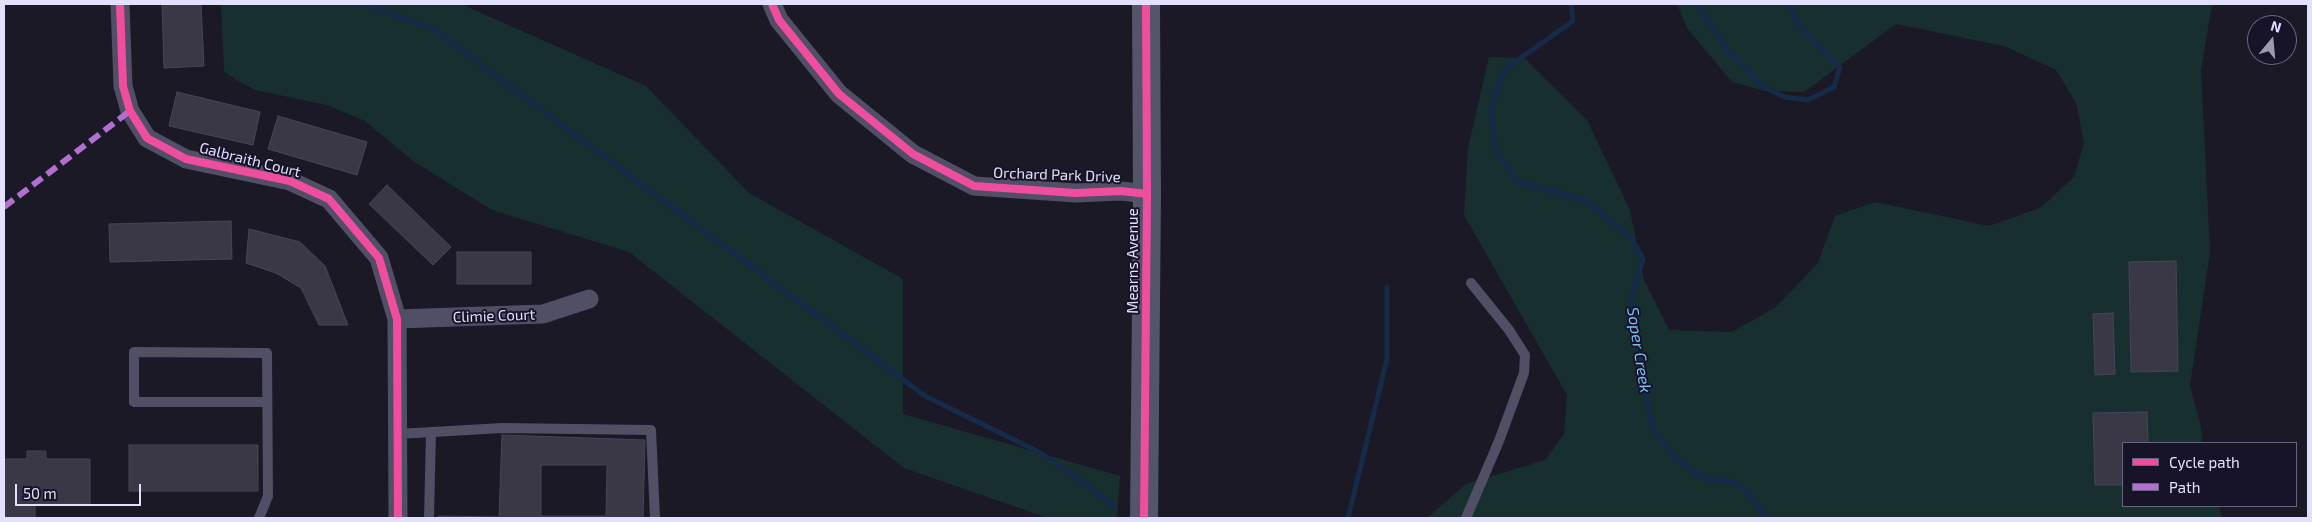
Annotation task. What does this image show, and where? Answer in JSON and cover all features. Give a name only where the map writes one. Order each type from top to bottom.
[{"type":"street","name":"Galbraith Court","points":[[120,4],[124,86],[130,111],[147,138],[186,159],[290,180],[329,199],[379,258],[398,319],[398,518]]},
{"type":"street","name":"Orchard Park Drive","points":[[772,4],[779,20],[839,94],[913,154],[974,186],[1076,192],[1121,190],[1147,194]]},
{"type":"street","name":"Mearns Avenue","points":[[1144,518],[1147,194],[1146,4]]},
{"type":"street","name":"Climie Court","points":[[398,319],[543,314],[589,299]]},
{"type":"lane","points":[[1466,518],[1499,441],[1524,372],[1525,355],[1509,330],[1471,283]]},
{"type":"lane","points":[[259,518],[268,496],[267,353],[134,352],[134,402],[267,402]]},
{"type":"lane","points":[[398,434],[502,428],[651,430],[655,518]]},
{"type":"lane","points":[[429,518],[431,432]]},
{"type":"green space","points":[[221,4],[461,4],[646,86],[749,193],[903,279],[903,414],[1120,476],[1117,518],[1048,518],[904,468],[629,252],[492,210],[413,161],[365,121],[327,105],[255,90],[235,79],[224,71]]},
{"type":"green space","points":[[1677,4],[2212,4],[2201,70],[2210,253],[2190,385],[2201,427],[2202,442],[2122,442],[2122,507],[2219,507],[2222,518],[1427,518],[1466,484],[1545,460],[1564,434],[1567,395],[1464,215],[1468,148],[1489,57],[1524,58],[1587,120],[1630,210],[1644,280],[1669,330],[1732,332],[1776,307],[1818,263],[1835,216],[1875,202],[1989,226],[2040,208],[2074,177],[2084,143],[2076,103],[2056,70],[2004,46],[1896,24],[1804,92],[1765,91],[1732,82],[1687,28]]},
{"type":"building","points":[[162,4],[201,4],[204,66],[164,68]]},
{"type":"building","points":[[177,92],[260,112],[253,145],[169,126]]},
{"type":"building","points":[[278,116],[367,142],[357,175],[268,149]]},
{"type":"building","points":[[387,185],[451,247],[433,265],[369,204]]},
{"type":"building","points":[[231,221],[232,259],[110,262],[109,224]]},
{"type":"building","points":[[249,229],[300,242],[325,266],[348,325],[319,325],[301,288],[276,273],[246,263]]},
{"type":"building","points":[[457,252],[531,252],[531,284],[457,284]]},
{"type":"building","points":[[2176,261],[2178,371],[2131,372],[2129,262]]},
{"type":"building","points":[[2113,313],[2115,374],[2095,375],[2093,314]]},
{"type":"building","points":[[2147,412],[2148,442],[2122,442],[2122,485],[2095,485],[2093,413]]},
{"type":"building","points":[[502,435],[645,440],[643,518],[438,518],[438,516],[499,517]],"holes":[[[541,465],[607,465],[606,516],[541,516]]]},
{"type":"building","points":[[129,445],[258,445],[258,491],[129,491]]},
{"type":"building","points":[[27,451],[46,451],[46,459],[90,459],[90,504],[35,504],[35,518],[4,518],[4,459],[27,459]]},
{"type":"waterway","points":[[363,4],[432,28],[925,396],[1039,452],[1106,499],[1115,509]]},
{"type":"waterway","name":"Soper Creek","points":[[1571,4],[1573,21],[1505,69],[1491,110],[1496,154],[1519,182],[1586,201],[1631,237],[1643,259],[1631,298],[1652,428],[1678,461],[1705,478],[1737,483],[1748,493],[1766,518]]},
{"type":"waterway","name":"Soper Creek","points":[[1697,4],[1728,51],[1764,87],[1784,97],[1808,100],[1834,87],[1840,67],[1798,24],[1789,4]]},
{"type":"waterway","points":[[1348,518],[1387,359],[1387,287]]},
{"type":"marked path","points":[[4,207],[130,111]]},
{"type":"cycle path","points":[[120,4],[123,86],[130,111],[147,138],[186,159],[290,181],[329,199],[379,258],[397,319],[398,518]]},
{"type":"cycle path","points":[[772,4],[779,20],[839,94],[913,154],[974,186],[1076,193],[1121,191],[1147,194]]},
{"type":"cycle path","points":[[1144,518],[1147,194],[1146,4]]}]
